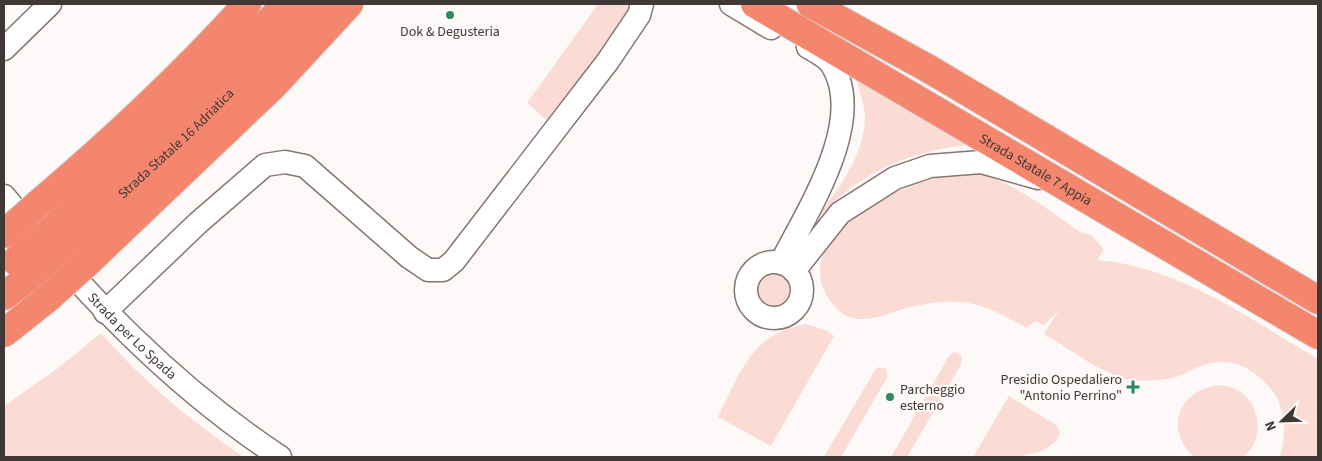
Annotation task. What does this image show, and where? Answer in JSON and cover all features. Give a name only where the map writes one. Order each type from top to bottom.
[{"type":"highway","points":[[4,234],[120,134],[212,43],[247,4]]},
{"type":"highway","points":[[4,333],[48,298],[88,262],[274,85],[349,4]]},
{"type":"highway","name":"Strada Statale 7 Appia","points":[[755,4],[1318,334]]},
{"type":"highway","points":[[811,4],[847,22]]},
{"type":"highway","points":[[818,4],[1318,300]]},
{"type":"highway","name":"Strada Statale 16 Adriatica","points":[[4,296],[16,269],[194,128],[304,7]]},
{"type":"street","points":[[4,49],[50,4]]},
{"type":"street","points":[[105,312],[198,223],[265,165],[285,162],[305,166],[409,257],[428,270],[443,270],[454,261],[608,61],[640,15],[642,4]]},
{"type":"street","points":[[731,4],[811,49],[832,64],[842,88],[843,124],[833,159],[788,267],[840,213],[896,178],[930,166],[981,162],[1062,185]]},
{"type":"street","name":"Strada per Lo Spada","points":[[4,196],[105,312],[212,408],[280,457]]},
{"type":"shaded area","points":[[598,4],[634,4],[626,21],[550,123],[527,103]]},
{"type":"shaded area","points":[[856,77],[966,145],[934,150],[888,166],[860,181],[818,217],[849,170],[861,143],[865,116]]},
{"type":"shaded area","points":[[971,172],[1001,181],[1015,188],[1082,233],[1092,235],[1104,250],[1097,260],[1157,273],[1185,284],[1239,312],[1318,359],[1318,457],[1280,457],[1284,422],[1280,405],[1271,389],[1263,381],[1247,368],[1238,364],[1219,362],[1198,367],[1173,378],[1147,381],[1131,380],[1098,367],[1044,334],[1059,310],[1044,325],[1036,321],[1026,328],[985,308],[959,302],[919,305],[862,319],[845,315],[837,309],[823,288],[820,268],[826,248],[839,231],[857,215],[878,201],[899,191],[931,179]]},
{"type":"shaded area","points":[[779,270],[786,273],[792,279],[795,290],[794,298],[786,307],[779,310],[771,310],[764,307],[756,298],[755,286],[758,279],[767,271]]},
{"type":"shaded area","points":[[806,324],[828,331],[834,336],[771,446],[718,417],[741,370],[760,346],[772,336],[787,329]]},
{"type":"shaded area","points":[[101,333],[168,400],[205,430],[244,457],[4,457],[4,406],[57,369]]},
{"type":"shaded area","points":[[954,352],[962,356],[962,363],[907,457],[891,457],[949,356]]},
{"type":"shaded area","points":[[879,367],[886,369],[888,376],[841,457],[824,457],[875,370]]},
{"type":"shaded area","points":[[1221,385],[1242,393],[1254,407],[1258,426],[1254,444],[1242,457],[1194,457],[1185,446],[1179,434],[1178,422],[1180,411],[1186,401],[1195,393]]},
{"type":"shaded area","points":[[1009,396],[1056,425],[1060,432],[1055,441],[1047,448],[1036,453],[1010,457],[973,457]]},
{"type":"place","name":"Dok & Degusteria","points":[[450,15]]},
{"type":"place","name":"Presidio Ospedaliero \"Antonio Perrino\"","points":[[1133,387]]},
{"type":"place","name":"Parcheggio esterno","points":[[890,397]]}]
